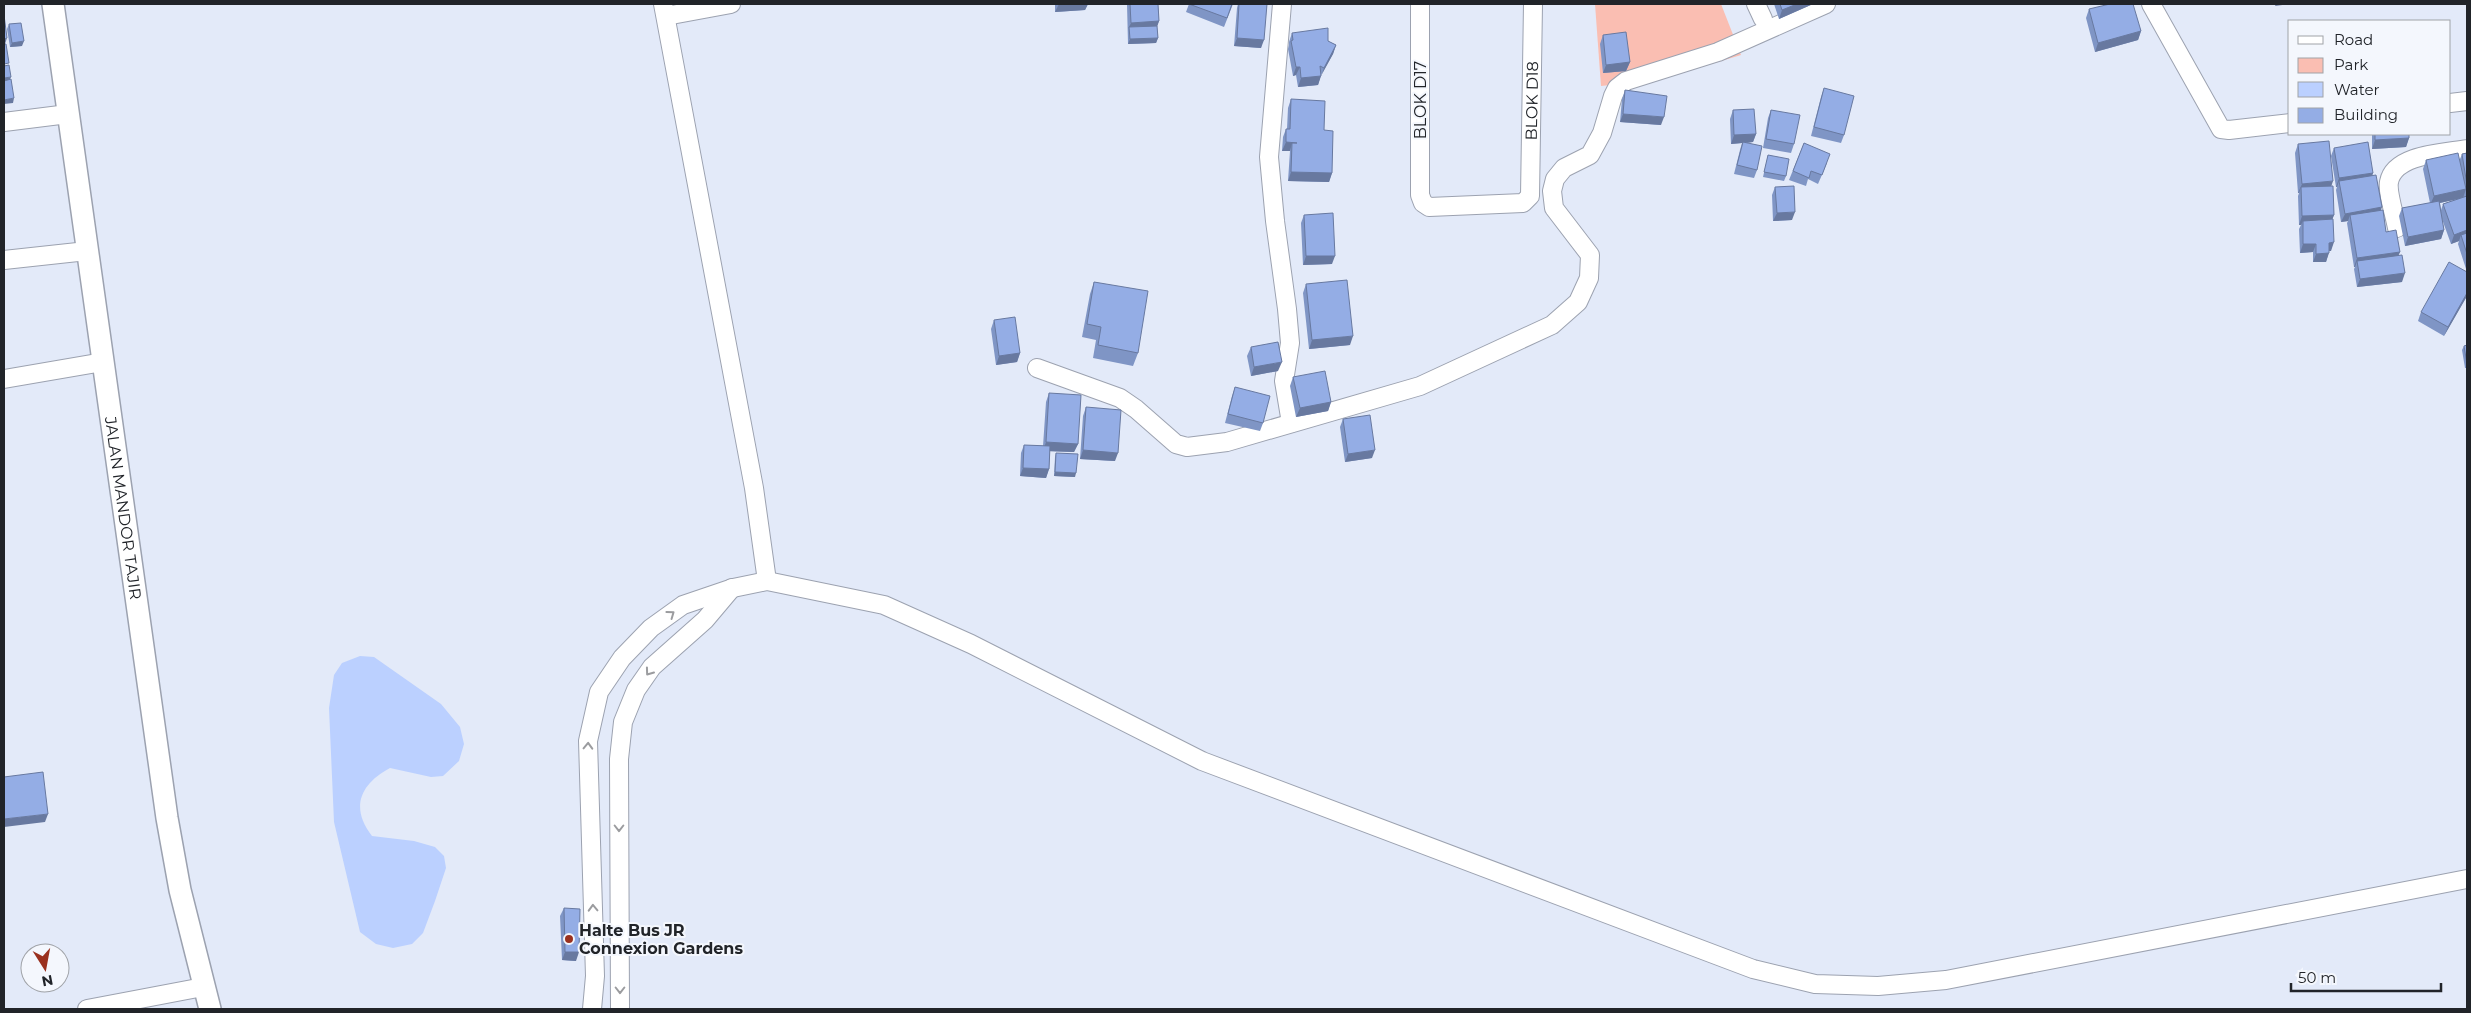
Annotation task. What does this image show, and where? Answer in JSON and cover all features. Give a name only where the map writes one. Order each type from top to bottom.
[{"type":"street","name":"JALAN MANDOR TAJIR","points":[[53,4],[167,818],[180,890],[210,1009]]},
{"type":"street","points":[[731,4],[664,10],[754,488],[767,581]]},
{"type":"street","points":[[1282,4],[1269,157],[1290,343],[1284,381],[1291,423]]},
{"type":"street","name":"BLOK D17","points":[[1420,4],[1420,195],[1423,203],[1429,207],[1523,203],[1530,196]]},
{"type":"street","name":"BLOK D18","points":[[1530,196],[1532,4]]},
{"type":"street","points":[[1037,368],[1120,398],[1136,409],[1176,444],[1187,447],[1227,442],[1420,386],[1552,325],[1578,302],[1589,278],[1590,255],[1554,208],[1552,191],[1555,180],[1564,168],[1590,155],[1598,143],[1617,88],[1626,81],[1718,52],[1826,4]]},
{"type":"street","points":[[2151,4],[2221,129],[2229,130],[2288,123]]},
{"type":"street","points":[[2451,103],[2467,101]]},
{"type":"street","points":[[4,122],[68,114]]},
{"type":"street","points":[[2396,228],[2389,182],[2395,167],[2404,161],[2467,149]]},
{"type":"street","points":[[4,260],[87,251]]},
{"type":"street","points":[[4,379],[104,362]]},
{"type":"street","points":[[592,1009],[595,976],[588,742],[599,692],[622,658],[651,628],[683,605],[733,588],[767,581],[884,605],[971,644],[1202,761],[1753,969],[1815,984],[1878,986],[1946,980],[2467,879]]},
{"type":"street","points":[[620,1009],[619,759],[623,722],[636,690],[652,667],[705,620],[733,588]]},
{"type":"street","points":[[87,1009],[203,986]]},
{"type":"green space","points":[[1595,4],[1721,4],[1741,55],[1659,80],[1601,86]]},
{"type":"water","points":[[360,656],[374,657],[441,704],[460,727],[464,744],[459,761],[443,776],[431,777],[390,768],[371,781],[365,789],[360,806],[361,816],[372,836],[414,841],[435,847],[444,856],[446,868],[423,933],[412,944],[393,948],[376,944],[360,932],[334,822],[329,708],[334,675],[342,663]]},
{"type":"building","points":[[1130,4],[1158,4],[1159,21],[1131,23]]},
{"type":"building","points":[[1189,4],[1232,4],[1227,18]]},
{"type":"building","points":[[1239,4],[1267,4],[1264,40],[1237,38]]},
{"type":"building","points":[[1780,4],[1797,4],[1782,10]]},
{"type":"building","points":[[2110,4],[2133,4],[2141,31],[2098,43],[2089,9]]},
{"type":"building","points":[[4,15],[7,38],[4,39]]},
{"type":"building","points":[[21,23],[24,41],[12,43],[9,24]]},
{"type":"building","points":[[1157,26],[1158,38],[1130,39],[1129,27]]},
{"type":"building","points":[[1328,28],[1328,41],[1336,45],[1324,68],[1320,66],[1321,76],[1301,78],[1300,67],[1296,67],[1291,41],[1293,40],[1292,33]]},
{"type":"building","points":[[1626,32],[1630,62],[1606,65],[1603,35]]},
{"type":"building","points":[[4,44],[6,44],[9,63],[4,64]]},
{"type":"building","points":[[9,65],[11,77],[4,78],[4,66]]},
{"type":"building","points":[[11,79],[14,98],[4,100],[4,81]]},
{"type":"building","points":[[1824,88],[1854,96],[1844,135],[1814,127]]},
{"type":"building","points":[[1625,90],[1667,96],[1664,117],[1623,114]]},
{"type":"building","points":[[1291,99],[1325,101],[1324,130],[1333,131],[1332,173],[1291,172],[1292,143],[1297,143],[1286,142],[1286,129],[1290,129]]},
{"type":"building","points":[[1754,109],[1756,134],[1734,135],[1733,110]]},
{"type":"building","points":[[1771,110],[1800,115],[1794,144],[1766,139]]},
{"type":"building","points":[[2375,135],[2409,135],[2409,138],[2375,140]]},
{"type":"building","points":[[2329,141],[2333,181],[2302,184],[2298,144]]},
{"type":"building","points":[[1743,142],[1762,146],[1757,170],[1737,165]]},
{"type":"building","points":[[2368,142],[2373,173],[2339,178],[2334,148]]},
{"type":"building","points":[[1804,143],[1830,154],[1822,175],[1811,171],[1809,178],[1793,171]]},
{"type":"building","points":[[2458,153],[2466,189],[2434,196],[2426,160]]},
{"type":"building","points":[[2467,153],[2467,185],[2462,154]]},
{"type":"building","points":[[1768,155],[1789,159],[1786,176],[1764,172]]},
{"type":"building","points":[[2376,175],[2382,207],[2345,214],[2339,181]]},
{"type":"building","points":[[1794,186],[1795,212],[1777,213],[1775,187]]},
{"type":"building","points":[[2333,186],[2334,215],[2302,216],[2301,187]]},
{"type":"building","points":[[2467,196],[2467,230],[2454,235],[2443,204]]},
{"type":"building","points":[[2439,201],[2444,230],[2408,237],[2402,208]]},
{"type":"building","points":[[2383,210],[2386,232],[2396,230],[2400,252],[2357,258],[2350,215]]},
{"type":"building","points":[[1333,213],[1335,256],[1306,256],[1304,215]]},
{"type":"building","points":[[2333,219],[2334,242],[2329,243],[2329,253],[2316,254],[2316,244],[2303,244],[2303,221]]},
{"type":"building","points":[[2467,233],[2467,254],[2461,235]]},
{"type":"building","points":[[2402,255],[2405,273],[2360,279],[2357,261]]},
{"type":"building","points":[[2449,262],[2467,272],[2467,293],[2448,327],[2421,312]]},
{"type":"building","points":[[1347,280],[1353,336],[1312,340],[1306,284]]},
{"type":"building","points":[[1094,282],[1148,291],[1138,353],[1098,345],[1101,327],[1087,324]]},
{"type":"building","points":[[1015,317],[1020,353],[999,356],[994,320]]},
{"type":"building","points":[[1278,342],[1282,362],[1254,367],[1251,347]]},
{"type":"building","points":[[2467,345],[2467,364],[2464,346]]},
{"type":"building","points":[[1325,371],[1331,402],[1300,408],[1293,377]]},
{"type":"building","points":[[1235,387],[1270,396],[1263,423],[1228,414]]},
{"type":"building","points":[[1049,393],[1081,395],[1078,444],[1046,442]]},
{"type":"building","points":[[1086,407],[1121,410],[1118,453],[1083,450]]},
{"type":"building","points":[[1370,415],[1375,450],[1348,454],[1343,419]]},
{"type":"building","points":[[1024,445],[1050,446],[1049,469],[1023,468]]},
{"type":"building","points":[[1056,453],[1078,454],[1076,473],[1055,472]]},
{"type":"building","points":[[43,772],[48,814],[4,819],[4,777]]},
{"type":"building","name":"Halte Bus JR Connexion Gardens","points":[[564,908],[580,909],[579,952],[565,952]]},
{"type":"place","name":"Halte Bus JR Connexion Gardens","points":[[569,939]]}]
